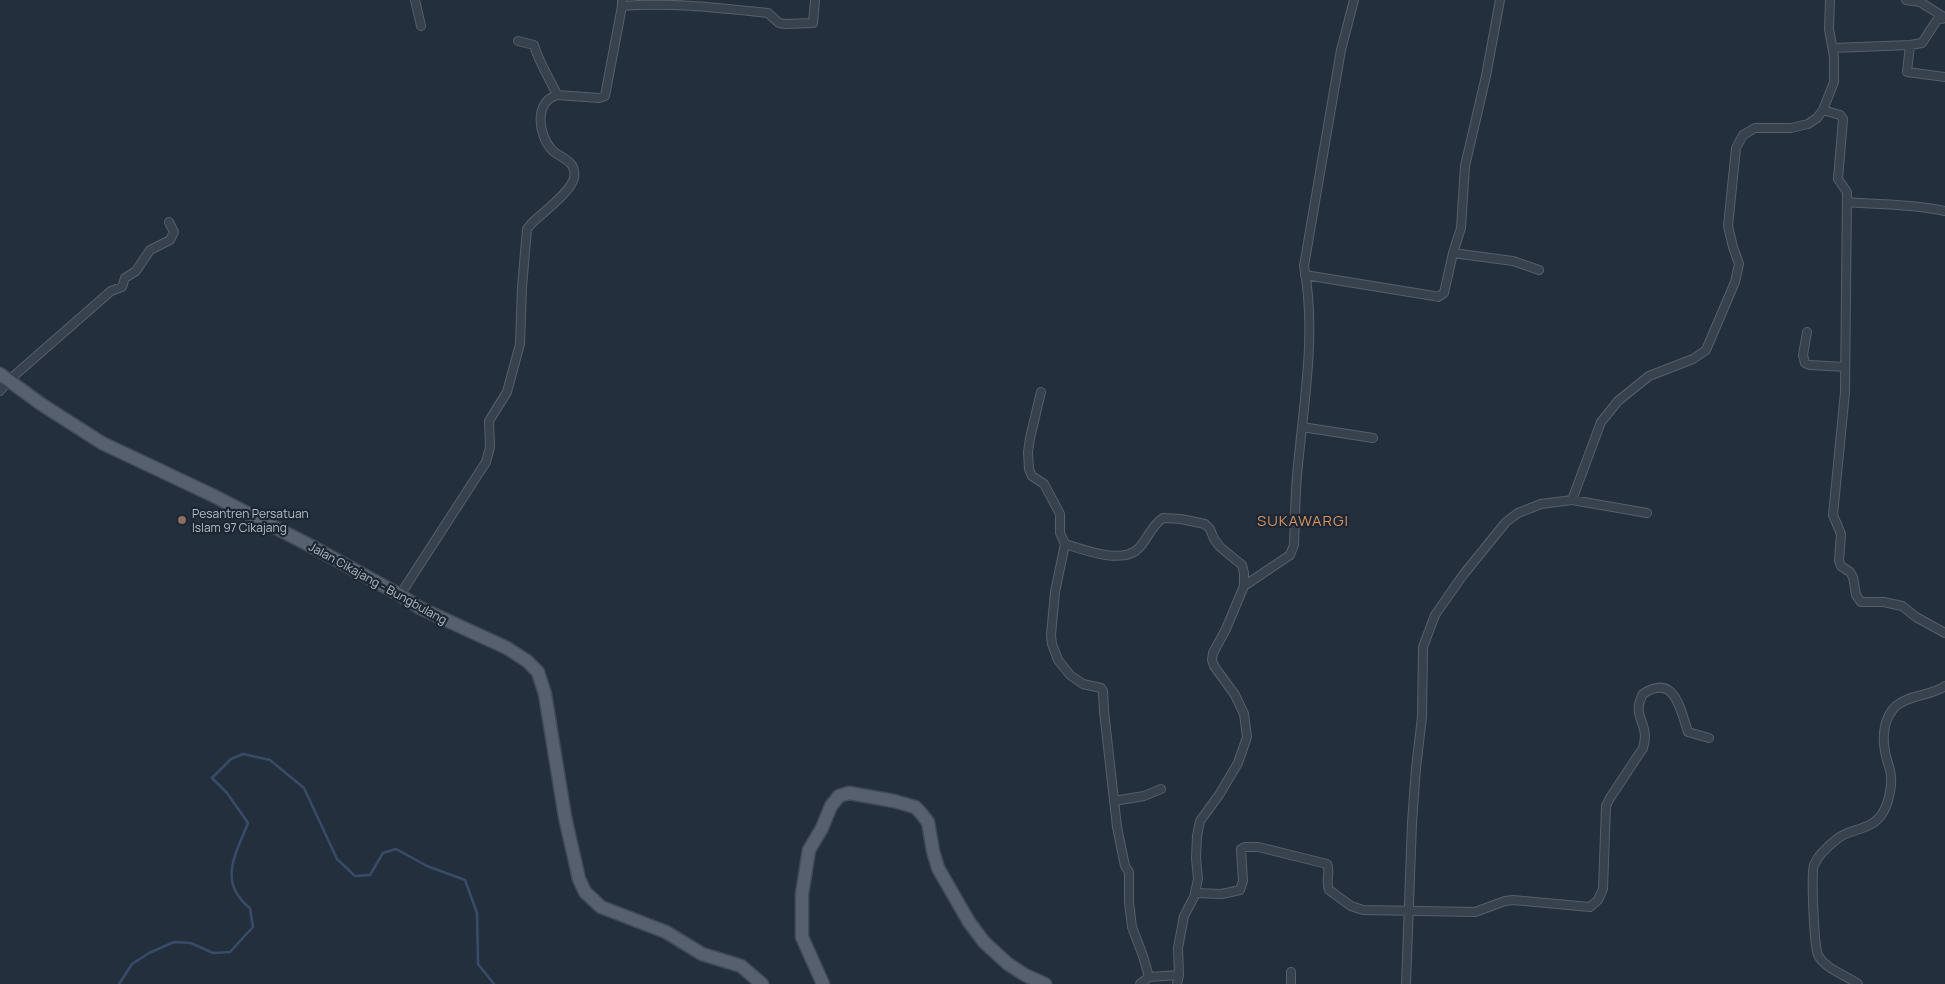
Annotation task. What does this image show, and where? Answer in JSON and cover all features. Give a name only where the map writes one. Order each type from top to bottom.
[{"type":"main road","name":"Jalan Cikajang - Bungbulang","points":[[4,378],[54,413],[102,443],[212,495],[313,546],[420,608],[518,654],[538,672],[545,694],[565,817],[575,865],[581,885],[589,898],[601,907],[666,932],[698,952],[741,966],[762,984]]},
{"type":"main road","points":[[822,984],[802,937],[802,894],[809,850],[835,801],[844,794],[862,795],[915,807],[925,816],[938,868],[969,922],[984,942],[1008,964],[1024,975],[1045,984]]},
{"type":"street","points":[[415,0],[421,26]]},
{"type":"street","points":[[400,595],[488,456],[490,447],[489,421],[507,392],[520,344],[522,286],[527,229],[569,189],[574,178],[571,164],[553,151],[545,141],[542,132],[541,113],[544,104],[551,97],[557,95],[599,98],[605,96],[622,3],[676,5],[768,13],[780,23],[793,24],[813,23],[815,0]]},
{"type":"street","points":[[1244,586],[1290,556],[1294,546],[1297,477],[1310,341],[1309,293],[1304,266],[1340,50],[1354,0]]},
{"type":"street","points":[[1306,275],[1438,297],[1446,290],[1453,253],[1461,228],[1465,166],[1486,76],[1500,0]]},
{"type":"street","points":[[1572,500],[1601,422],[1618,401],[1649,376],[1693,360],[1706,350],[1735,282],[1739,264],[1732,247],[1728,226],[1736,148],[1742,135],[1755,128],[1792,128],[1808,124],[1823,110],[1834,82],[1830,0]]},
{"type":"street","points":[[1906,0],[1927,3],[1944,18]]},
{"type":"street","points":[[1833,48],[1910,45],[1923,42],[1937,20],[1944,18]]},
{"type":"street","points":[[518,41],[534,45],[538,60],[549,76],[557,95]]},
{"type":"street","points":[[1910,45],[1907,72],[1945,77]]},
{"type":"street","points":[[1823,110],[1840,115],[1843,119],[1838,180],[1847,192],[1845,392],[1833,515],[1841,534],[1839,561],[1841,566],[1854,577],[1856,595],[1861,602],[1884,602],[1902,606],[1945,633]]},
{"type":"street","points":[[1847,202],[1890,206],[1909,205],[1945,211]]},
{"type":"street","points":[[0,391],[4,378],[111,291],[122,286],[126,278],[136,271],[150,250],[170,240],[174,232],[168,222]]},
{"type":"street","points":[[1453,253],[1514,261],[1539,270]]},
{"type":"street","points":[[1807,332],[1803,355],[1805,363],[1844,367]]},
{"type":"street","points":[[1041,392],[1030,438],[1030,469],[1032,476],[1044,484],[1060,514],[1060,533],[1065,544],[1054,592],[1052,644],[1058,660],[1070,675],[1083,684],[1101,688],[1103,691],[1119,842],[1125,866],[1129,872],[1129,902],[1132,926],[1149,977]]},
{"type":"street","points":[[1302,427],[1373,438]]},
{"type":"street","points":[[1406,984],[1412,823],[1422,717],[1423,647],[1434,615],[1463,575],[1506,522],[1518,513],[1541,504],[1572,500],[1647,513]]},
{"type":"street","points":[[1065,544],[1088,552],[1124,555],[1133,553],[1157,522],[1163,518],[1200,522],[1210,529],[1220,547],[1242,565],[1244,586],[1226,629],[1213,653],[1212,660],[1235,695],[1244,714],[1247,737],[1238,763],[1200,822],[1196,836],[1198,879],[1195,893],[1184,916],[1178,948],[1179,975],[1177,984]]},
{"type":"street","points":[[1858,984],[1823,962],[1818,954],[1814,928],[1812,878],[1814,866],[1819,857],[1838,838],[1874,823],[1883,813],[1889,795],[1891,777],[1884,750],[1885,724],[1896,706],[1910,698],[1934,692],[1945,686]]},
{"type":"street","points":[[1195,893],[1222,894],[1240,890],[1244,881],[1242,848],[1258,848],[1327,864],[1329,869],[1327,885],[1329,890],[1356,910],[1475,912],[1513,900],[1584,907],[1594,905],[1604,881],[1606,806],[1644,748],[1646,731],[1638,714],[1638,707],[1643,694],[1656,688],[1668,689],[1676,698],[1688,732],[1710,738]]},
{"type":"street","points":[[1114,801],[1144,796],[1161,789]]},
{"type":"street","points":[[1291,972],[1291,984]]},
{"type":"street","points":[[1140,984],[1149,977],[1179,975]]},
{"type":"waterway","points":[[119,984],[132,964],[149,953],[174,942],[191,943],[213,953],[230,952],[253,927],[250,908],[240,898],[234,888],[232,878],[232,867],[248,823],[227,793],[212,778],[231,759],[243,754],[270,760],[304,788],[337,859],[355,876],[370,875],[383,853],[396,849],[427,866],[465,880],[477,913],[478,964],[494,984]]},
{"type":"place","name":"Pesantren Persatuan Islam 97 Cikajang","points":[[182,520]]},
{"type":"district","name":"SUKAWARGI","points":[[1303,520]]}]
